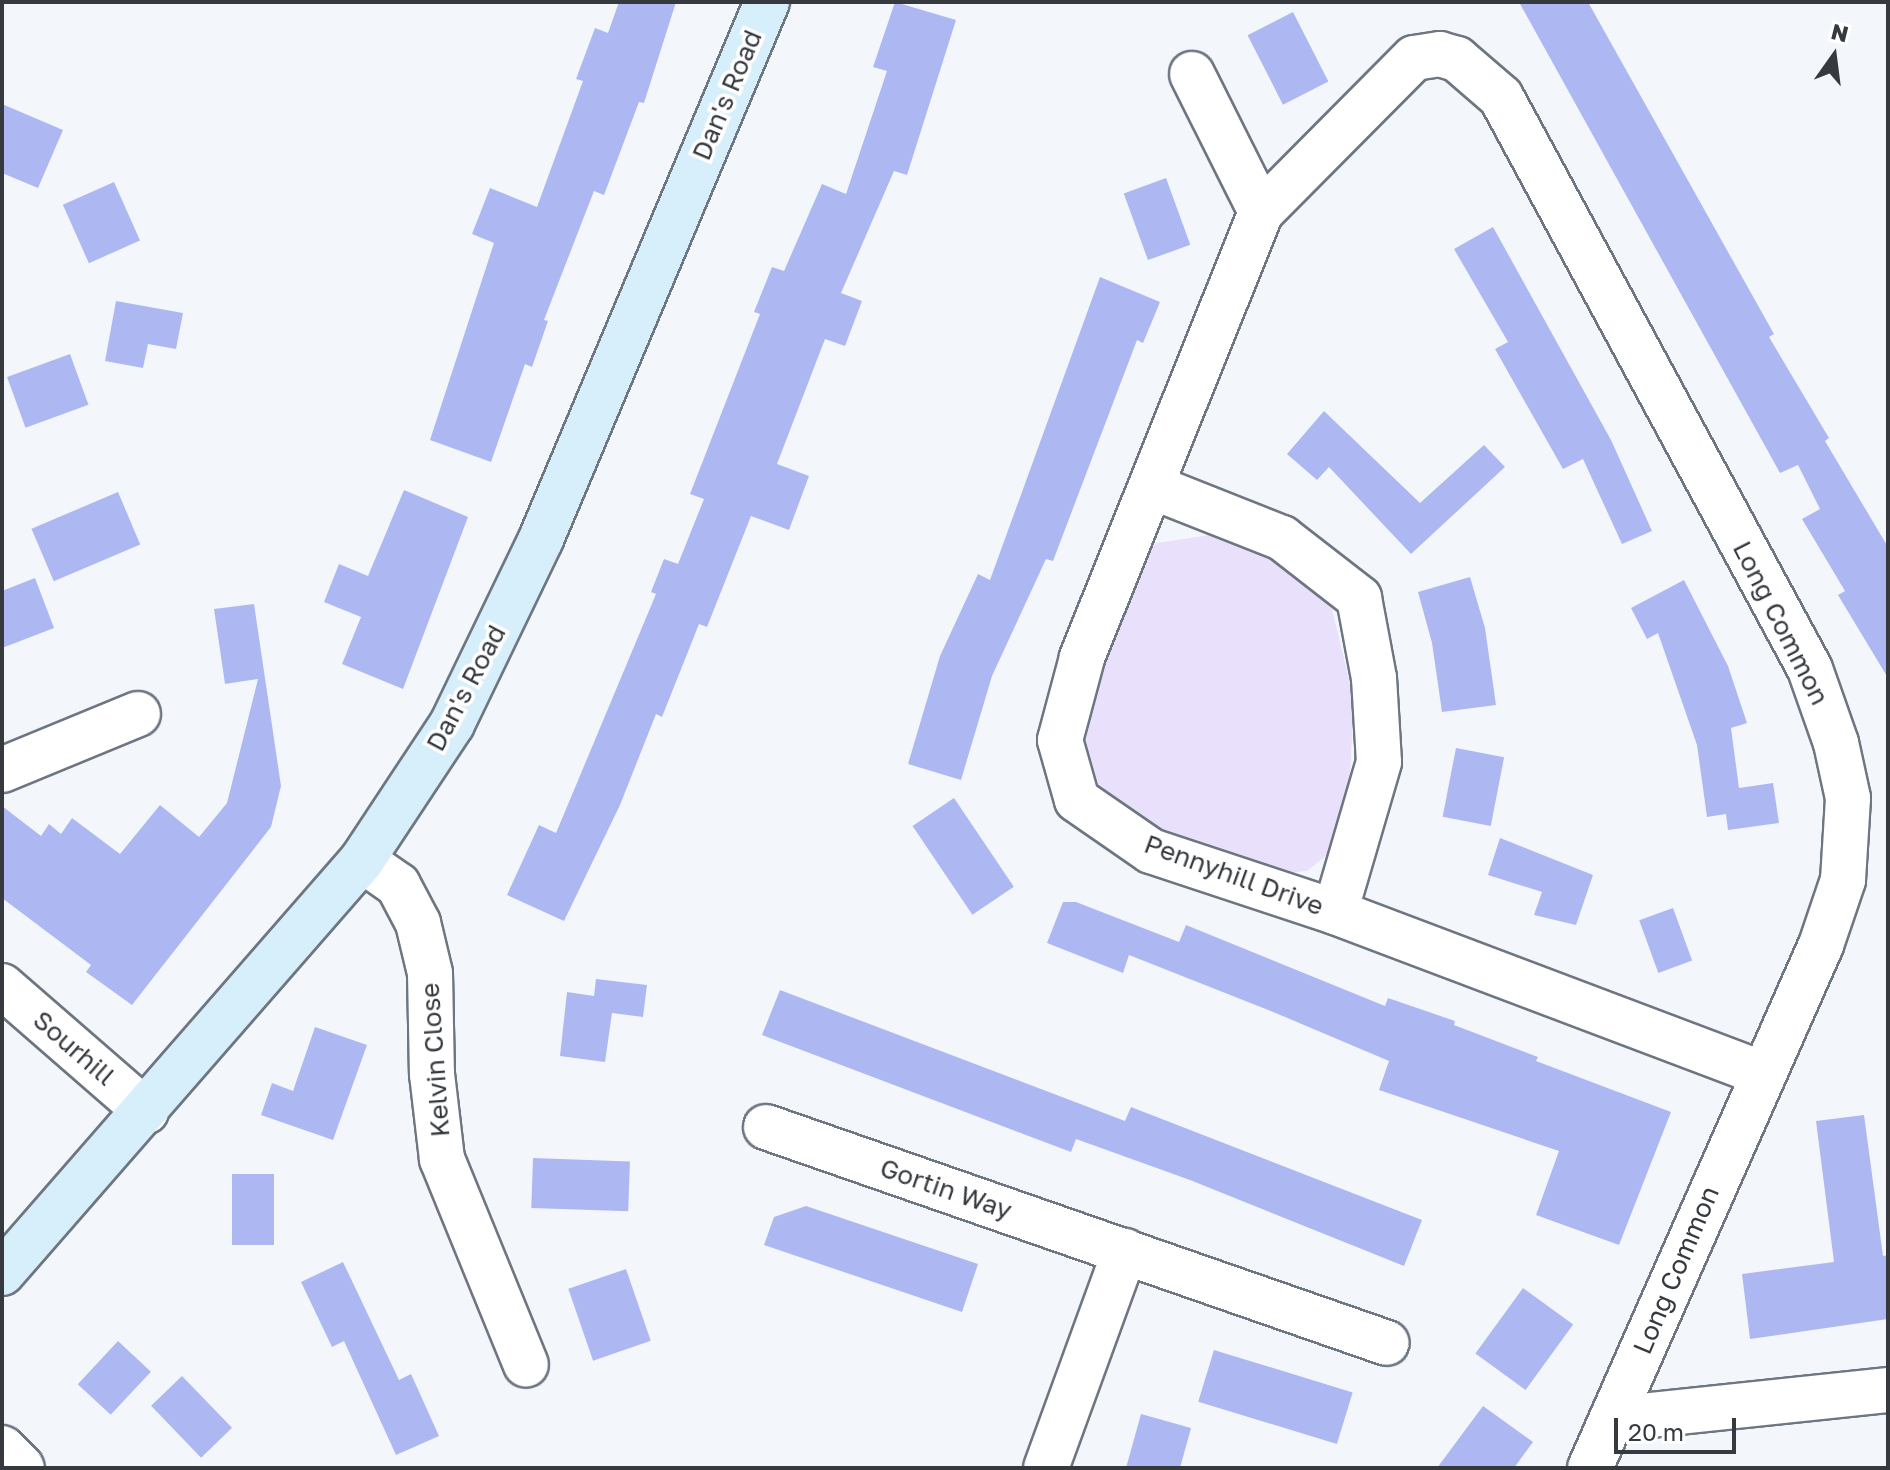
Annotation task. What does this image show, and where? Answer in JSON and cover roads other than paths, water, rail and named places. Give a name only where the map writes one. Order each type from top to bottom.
[{"type":"street","name":"Dan's Road","points":[[2,1273],[362,860],[452,724],[541,539],[767,2]]},
{"type":"street","name":"Pennyhill Drive","points":[[1440,54],[1401,66],[1261,212],[1082,658],[1060,740],[1077,800],[1151,851],[1335,912],[1762,1073]]},
{"type":"street","name":"Long Common","points":[[1440,54],[1472,68],[1501,97],[1810,669],[1832,730],[1848,798],[1843,880],[1821,945],[1590,1468]]},
{"type":"street","points":[[1192,74],[1261,212]]},
{"type":"street","points":[[1153,487],[1282,538],[1359,598],[1374,678],[1379,762],[1335,912]]},
{"type":"street","points":[[2,770],[138,714]]},
{"type":"street","name":"Kelvin Close","points":[[362,860],[398,885],[418,923],[430,973],[433,1090],[442,1159],[526,1365]]},
{"type":"street","name":"Sourhill","points":[[2,986],[146,1111]]},
{"type":"street","name":"Gortin Way","points":[[766,1127],[1387,1343]]},
{"type":"street","points":[[1046,1468],[1125,1251]]},
{"type":"street","points":[[1612,1419],[1888,1390]]},
{"type":"street","points":[[2,1448],[22,1468]]}]
